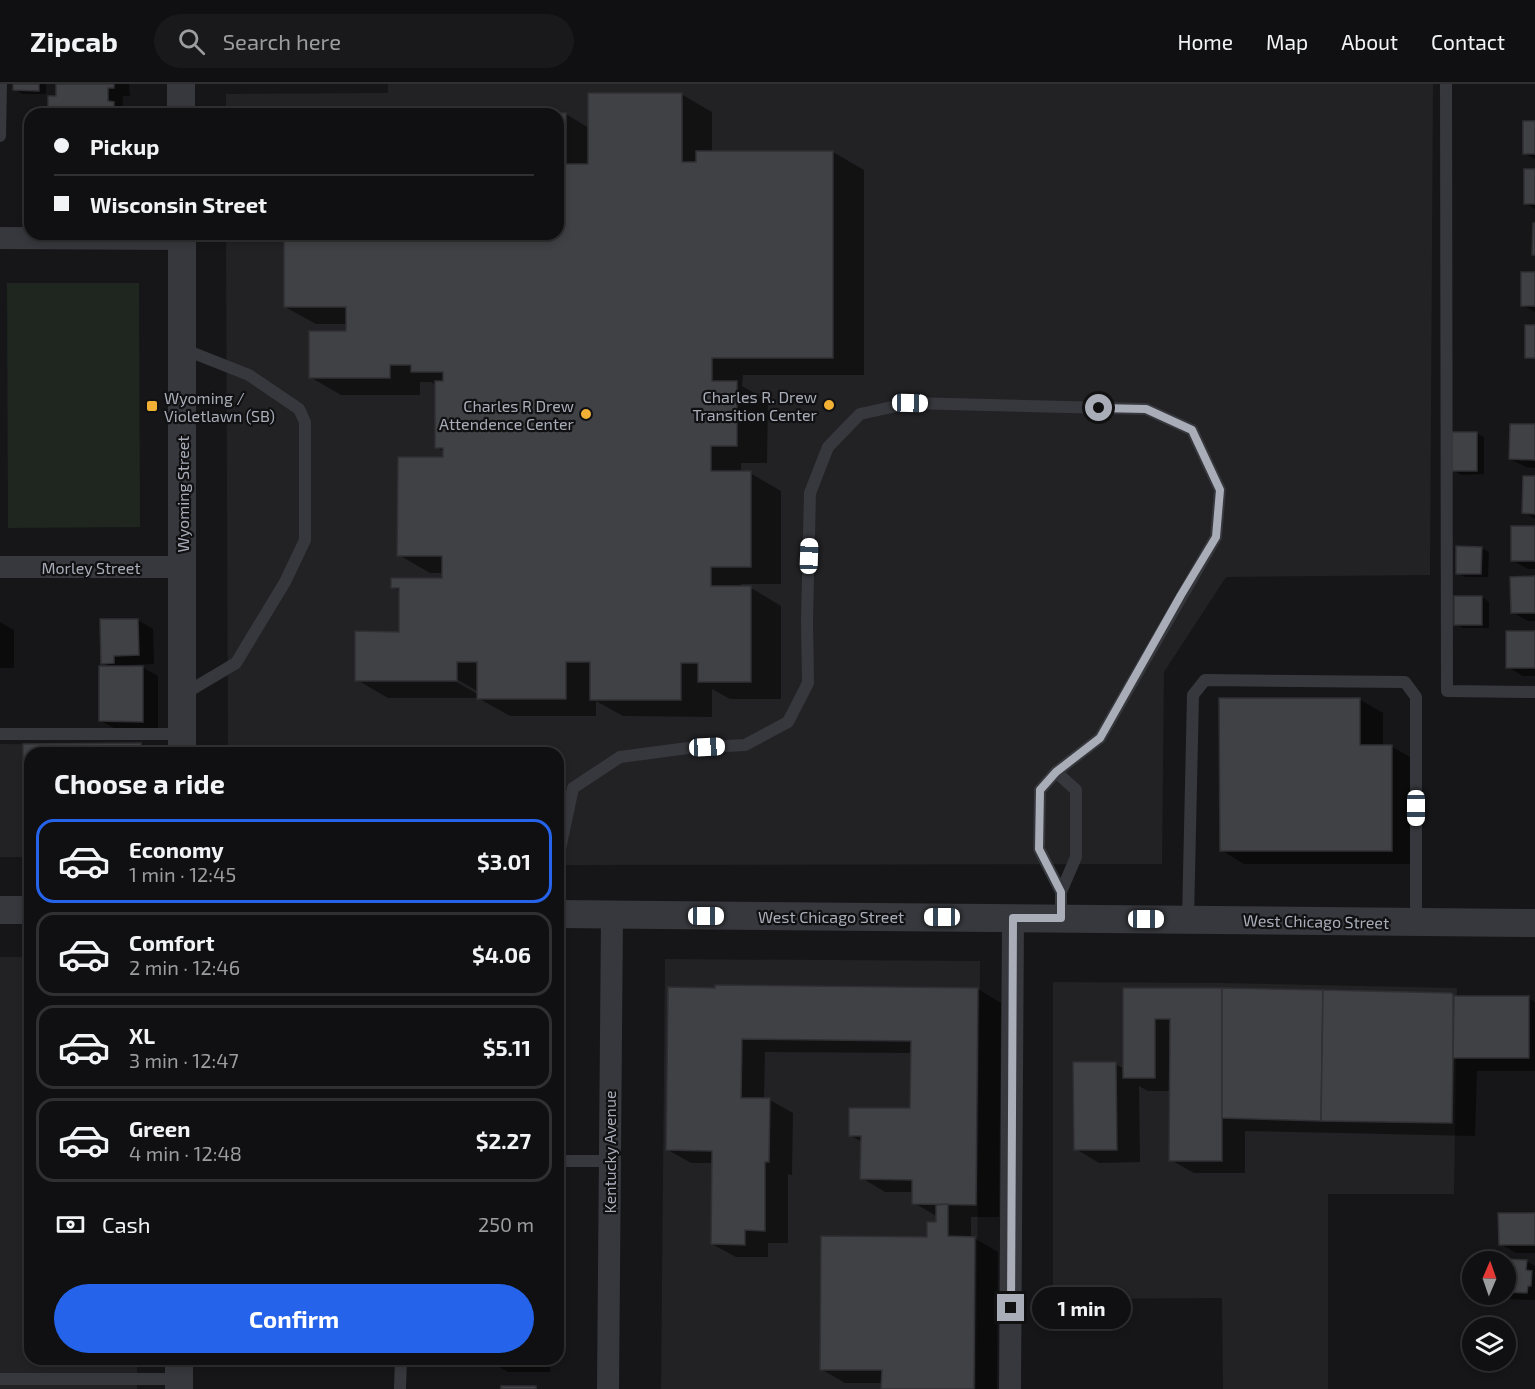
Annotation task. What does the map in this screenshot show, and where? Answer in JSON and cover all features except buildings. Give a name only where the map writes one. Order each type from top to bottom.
[{"type":"street","points":[[181,84],[181,108]]},
{"type":"street","points":[[0,238],[24,238]]},
{"type":"street","name":"Wyoming Street","points":[[182,240],[182,743]]},
{"type":"street","name":"Morley Street","points":[[0,567],[183,567]]},
{"type":"street","name":"West Chicago Street","points":[[564,914],[1013,918],[1061,905],[1188,919],[1535,923]]},
{"type":"street","points":[[0,910],[24,910]]},
{"type":"street","name":"Kentucky Avenue","points":[[608,1389],[612,915]]},
{"type":"street","points":[[1010,1389],[1013,918]]},
{"type":"lane","points":[[0,84],[0,136]]},
{"type":"lane","points":[[1446,84],[1447,691],[1535,692]]},
{"type":"lane","points":[[182,349],[249,375],[299,409],[305,422],[305,540],[285,582],[236,663],[183,694]]},
{"type":"lane","points":[[564,830],[573,788],[620,757],[688,748],[745,745],[788,722],[808,682],[810,493],[828,447],[860,414],[910,403],[1146,409],[1192,430],[1220,490],[1216,537],[1100,738],[1056,772],[1040,790],[1039,849],[1061,905]]},
{"type":"lane","points":[[1188,919],[1193,694],[1205,680],[1405,682],[1416,697],[1416,922]]},
{"type":"lane","points":[[0,734],[182,743]]},
{"type":"lane","points":[[1056,772],[1076,790],[1076,857],[1061,905]]},
{"type":"lane","points":[[564,1161],[609,1161]]},
{"type":"lane","points":[[400,1365],[400,1389]]},
{"type":"lane","points":[[0,1379],[179,1376]]},
{"type":"shaded area","name":"Charles R. Drew Transition Center","points":[[388,84],[1433,84],[1430,575],[1226,577],[1164,672],[1162,864],[564,865],[564,747],[228,747],[226,240],[564,240],[564,108],[226,108],[226,94],[388,93]]},
{"type":"shaded area","points":[[7,283],[139,283],[140,527],[8,528]]},
{"type":"shaded area","points":[[0,744],[137,745],[24,747],[24,857],[0,857]]},
{"type":"shaded area","points":[[0,957],[24,957],[24,1365],[137,1365],[137,1389],[0,1389]]},
{"type":"shaded area","points":[[665,959],[980,961],[976,1389],[661,1389]]},
{"type":"shaded area","points":[[1053,982],[1457,988],[1454,1194],[1328,1194],[1328,1389],[1223,1389],[1222,1298],[1053,1299]]},
{"type":"place","name":"Charles R. Drew Transition Center","points":[[829,405]]},
{"type":"place","name":"Wyoming / Violetlawn (SB)","points":[[152,406]]},
{"type":"place","name":"Charles R Drew Attendence Center","points":[[586,414]]},
{"type":"route","points":[[1011,1308],[1013,918],[1061,918],[1061,892],[1039,849],[1040,790],[1056,772],[1100,738],[1216,537],[1220,490],[1192,430],[1146,409],[1099,408]]}]
